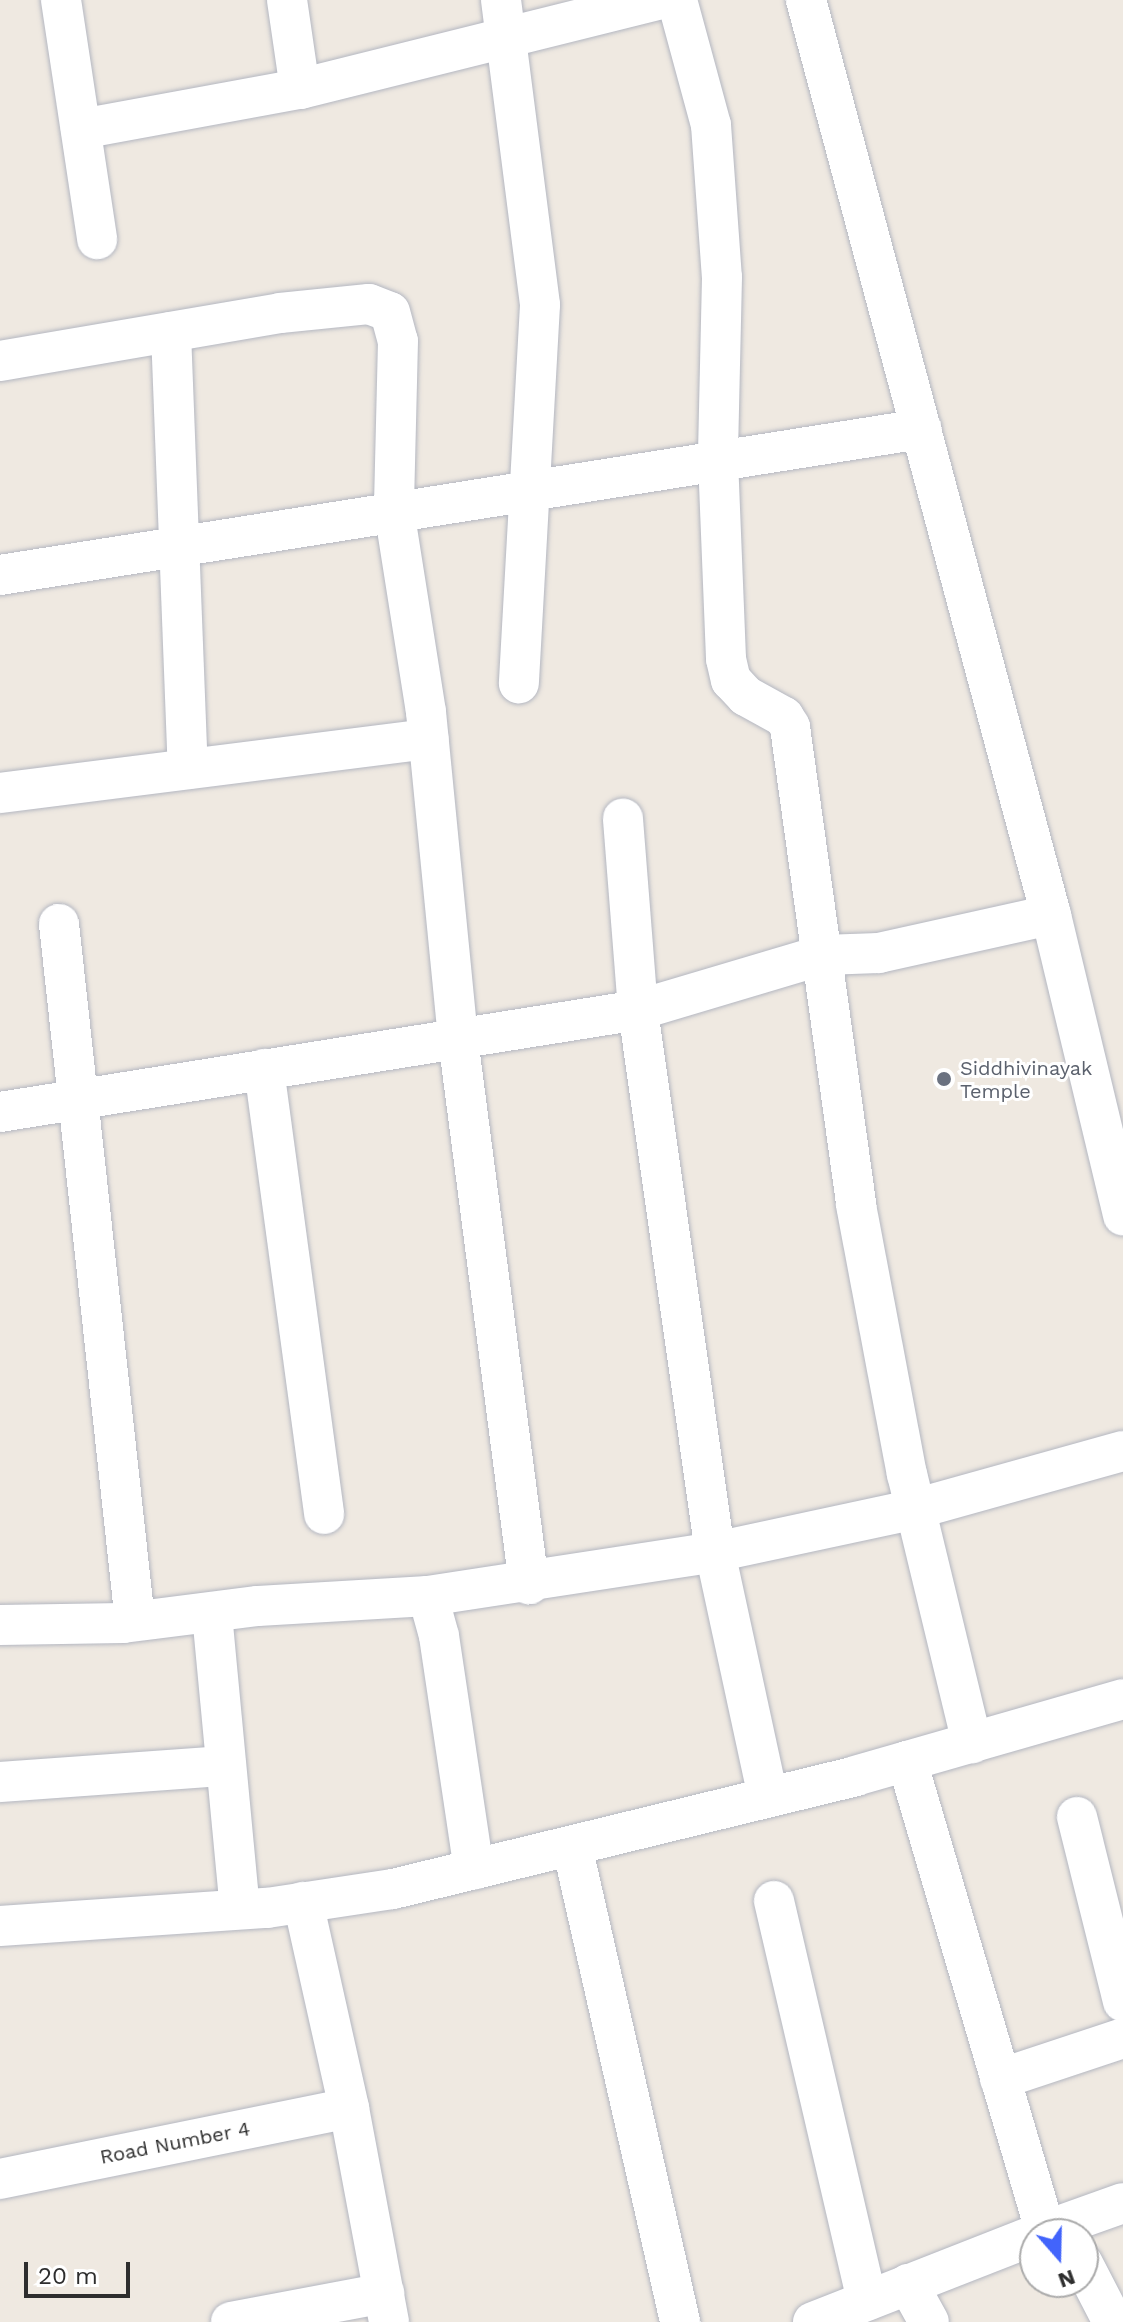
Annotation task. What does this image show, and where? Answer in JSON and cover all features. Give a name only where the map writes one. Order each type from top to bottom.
[{"type":"street","points":[[61,0],[97,239]]},
{"type":"street","points":[[287,0],[300,89]]},
{"type":"street","points":[[81,129],[300,89],[503,19],[657,0]]},
{"type":"street","points":[[677,0],[711,125],[722,277],[718,459],[726,659],[731,680],[746,696],[784,717],[790,727],[856,1205],[915,1509],[972,1743]]},
{"type":"street","points":[[806,0],[1051,915],[1123,1215]]},
{"type":"street","points":[[503,19],[540,305],[519,683]]},
{"type":"street","points":[[0,361],[171,332],[369,304],[390,312],[398,341],[394,510],[429,739],[458,1039],[529,1584]]},
{"type":"street","points":[[171,332],[188,769]]},
{"type":"street","points":[[0,575],[532,487],[921,429]]},
{"type":"street","points":[[0,793],[429,739]]},
{"type":"street","points":[[623,819],[638,1010],[715,1552],[768,1797]]},
{"type":"street","points":[[0,1112],[638,1010],[823,955],[879,953],[1051,915]]},
{"type":"street","points":[[59,924],[135,1621]]},
{"type":"street","points":[[264,1069],[324,1514]]},
{"type":"street","points":[[0,1625],[135,1621],[258,1606],[428,1596],[529,1584],[715,1552],[915,1509],[1123,1451]]},
{"type":"street","points":[[428,1596],[439,1636],[474,1869]]},
{"type":"street","points":[[212,1614],[240,1909]]},
{"type":"street","points":[[0,1926],[240,1909],[393,1889],[907,1761],[1123,1699]]},
{"type":"street","points":[[907,1761],[1000,2079],[1045,2218]]},
{"type":"street","points":[[0,1782],[225,1766]]},
{"type":"street","points":[[1077,1817],[1123,2001]]},
{"type":"street","points":[[572,1846],[680,2322]]},
{"type":"street","points":[[774,1901],[867,2300]]},
{"type":"street","points":[[231,2322],[387,2307],[349,2108],[303,1902]]},
{"type":"street","points":[[1000,2079],[1123,2038]]},
{"type":"street","name":"Road Number 4","points":[[0,2179],[349,2108]]},
{"type":"street","points":[[1085,2218],[1123,2203]]},
{"type":"street","points":[[813,2322],[1019,2243]]},
{"type":"street","points":[[908,2284],[929,2322]]},
{"type":"street","points":[[1099,2295],[1113,2322]]},
{"type":"place","name":"Siddhivinayak Temple","points":[[944,1079]]}]
